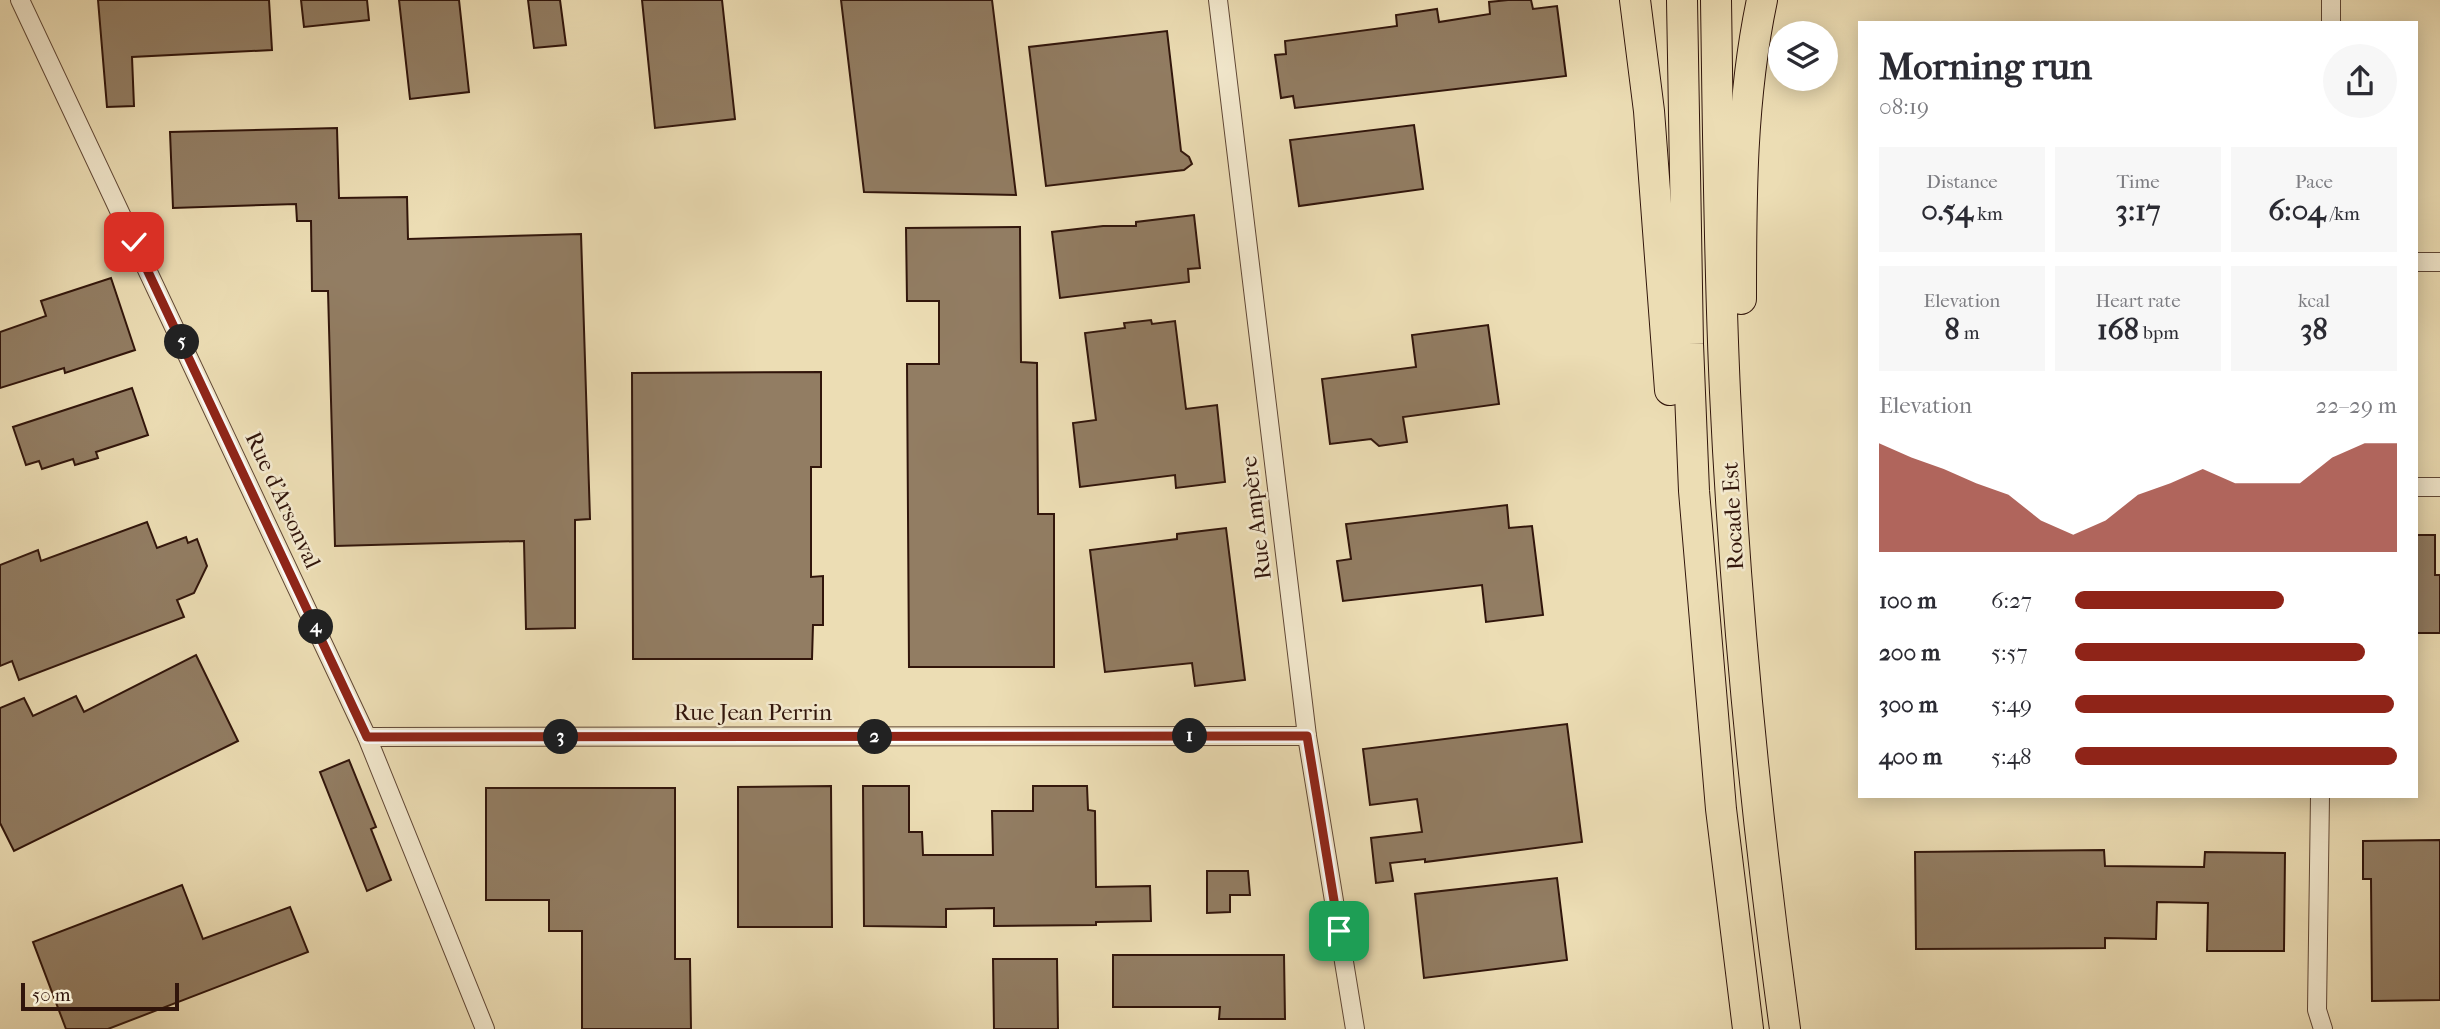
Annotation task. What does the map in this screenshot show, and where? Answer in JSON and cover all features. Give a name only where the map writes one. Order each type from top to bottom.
[{"type":"highway","points":[[1635,0],[1649,111],[1675,451],[1694,491]]},
{"type":"highway","name":"Rocade Est","points":[[1682,0],[1688,344],[1694,491],[1721,809],[1748,1029]]},
{"type":"highway","name":"Rocade Est","points":[[1716,0],[1719,235],[1725,393],[1740,613],[1769,910],[1785,1029]]},
{"type":"highway","points":[[1725,393],[1741,362],[1745,103],[1762,0]]},
{"type":"street","name":"Rue d'Arsonval","points":[[20,0],[367,737],[485,1029]]},
{"type":"street","name":"Rue Ampère","points":[[1217,0],[1307,736],[1355,1029]]},
{"type":"street","points":[[2331,0],[2331,21]]},
{"type":"street","points":[[2418,262],[2440,262]]},
{"type":"street","points":[[2418,487],[2440,487]]},
{"type":"street","name":"Rue Jean Perrin","points":[[367,737],[1307,736]]},
{"type":"street","points":[[2320,798],[2317,1010],[2323,1029]]},
{"type":"building","points":[[98,0],[269,0],[272,50],[132,57],[134,106],[107,107]]},
{"type":"building","points":[[301,0],[367,0],[369,20],[304,27]]},
{"type":"building","points":[[399,0],[459,0],[469,92],[410,99]]},
{"type":"building","points":[[528,0],[560,0],[566,45],[534,48]]},
{"type":"building","points":[[642,0],[722,0],[735,119],[655,128]]},
{"type":"building","points":[[841,0],[992,0],[1016,195],[864,192]]},
{"type":"building","points":[[1531,0],[1533,9],[1557,6],[1566,76],[1295,108],[1293,96],[1281,98],[1275,55],[1286,54],[1285,41],[1397,26],[1396,15],[1437,9],[1439,22],[1490,14],[1489,2]]},
{"type":"building","points":[[1167,31],[1181,151],[1189,157],[1192,164],[1184,170],[1046,186],[1029,47]]},
{"type":"building","points":[[1414,125],[1423,189],[1299,206],[1290,140]]},
{"type":"building","points":[[337,128],[339,198],[407,197],[408,239],[581,234],[590,519],[575,520],[575,628],[526,629],[524,541],[335,546],[328,291],[312,291],[311,221],[297,221],[296,204],[173,208],[170,132]]},
{"type":"building","points":[[1194,215],[1200,268],[1188,269],[1189,282],[1060,298],[1052,232],[1103,226],[1136,226],[1136,222]]},
{"type":"building","points":[[1020,227],[1021,362],[1037,363],[1038,514],[1054,514],[1054,667],[909,667],[907,364],[939,364],[939,301],[907,301],[906,228]]},
{"type":"building","points":[[111,278],[135,350],[65,373],[64,368],[0,388],[0,332],[46,316],[41,301]]},
{"type":"building","points":[[1151,320],[1152,324],[1175,321],[1186,409],[1217,405],[1225,482],[1176,488],[1175,475],[1080,487],[1073,423],[1096,420],[1085,333],[1125,328],[1124,323]]},
{"type":"building","points":[[1488,325],[1499,404],[1403,417],[1407,442],[1379,446],[1371,439],[1330,444],[1322,379],[1416,367],[1412,335]]},
{"type":"building","points":[[821,372],[821,467],[811,467],[811,577],[823,576],[823,625],[813,625],[812,659],[633,659],[632,373]]},
{"type":"building","points":[[132,388],[148,435],[96,452],[98,458],[75,465],[73,459],[42,469],[39,461],[26,465],[13,427]]},
{"type":"building","points":[[1507,505],[1509,528],[1532,526],[1543,615],[1486,622],[1482,585],[1343,601],[1337,561],[1351,559],[1346,524]]},
{"type":"building","points":[[147,522],[157,548],[186,537],[188,543],[197,539],[207,566],[194,593],[177,600],[184,617],[19,680],[12,661],[0,666],[0,565],[38,550],[41,561]]},
{"type":"building","points":[[1226,528],[1245,680],[1195,686],[1192,663],[1105,672],[1090,550],[1177,539],[1177,534]]},
{"type":"building","points":[[2418,535],[2435,535],[2435,575],[2440,575],[2440,633],[2418,633]]},
{"type":"building","points":[[196,655],[238,741],[14,851],[0,823],[0,708],[24,698],[33,716],[76,696],[84,712]]},
{"type":"building","points":[[1567,724],[1582,842],[1425,862],[1425,859],[1390,863],[1393,881],[1376,883],[1371,838],[1422,832],[1417,799],[1370,805],[1363,749]]},
{"type":"building","points":[[349,760],[376,827],[371,829],[391,880],[367,891],[320,772]]},
{"type":"building","points":[[831,786],[832,927],[738,927],[738,787]]},
{"type":"building","points":[[863,786],[909,786],[909,832],[922,832],[923,855],[993,855],[992,811],[1033,811],[1033,786],[1087,786],[1088,810],[1095,811],[1096,887],[1150,886],[1151,921],[1096,922],[1096,925],[994,926],[994,908],[946,909],[946,927],[864,926]]},
{"type":"building","points":[[486,788],[675,788],[675,959],[690,959],[691,1029],[582,1029],[582,931],[549,931],[549,900],[486,900]]},
{"type":"building","points":[[2440,840],[2440,1000],[2372,1001],[2371,879],[2363,879],[2363,841]]},
{"type":"building","points":[[2104,850],[2105,866],[2204,867],[2205,852],[2285,853],[2284,951],[2207,951],[2208,903],[2157,902],[2156,939],[2105,938],[2105,948],[1916,949],[1915,852]]},
{"type":"building","points":[[1207,871],[1248,871],[1250,895],[1230,895],[1230,912],[1207,913]]},
{"type":"building","points":[[1557,878],[1567,960],[1424,978],[1415,894]]},
{"type":"building","points":[[182,885],[203,939],[290,907],[308,952],[108,1029],[66,1029],[33,942]]},
{"type":"building","points":[[1113,955],[1284,955],[1285,1019],[1219,1019],[1220,1007],[1113,1007]]},
{"type":"building","points":[[993,959],[1057,959],[1058,1029],[994,1029]]},
{"type":"route","points":[[134,242],[367,737],[1307,736],[1339,931]]}]
